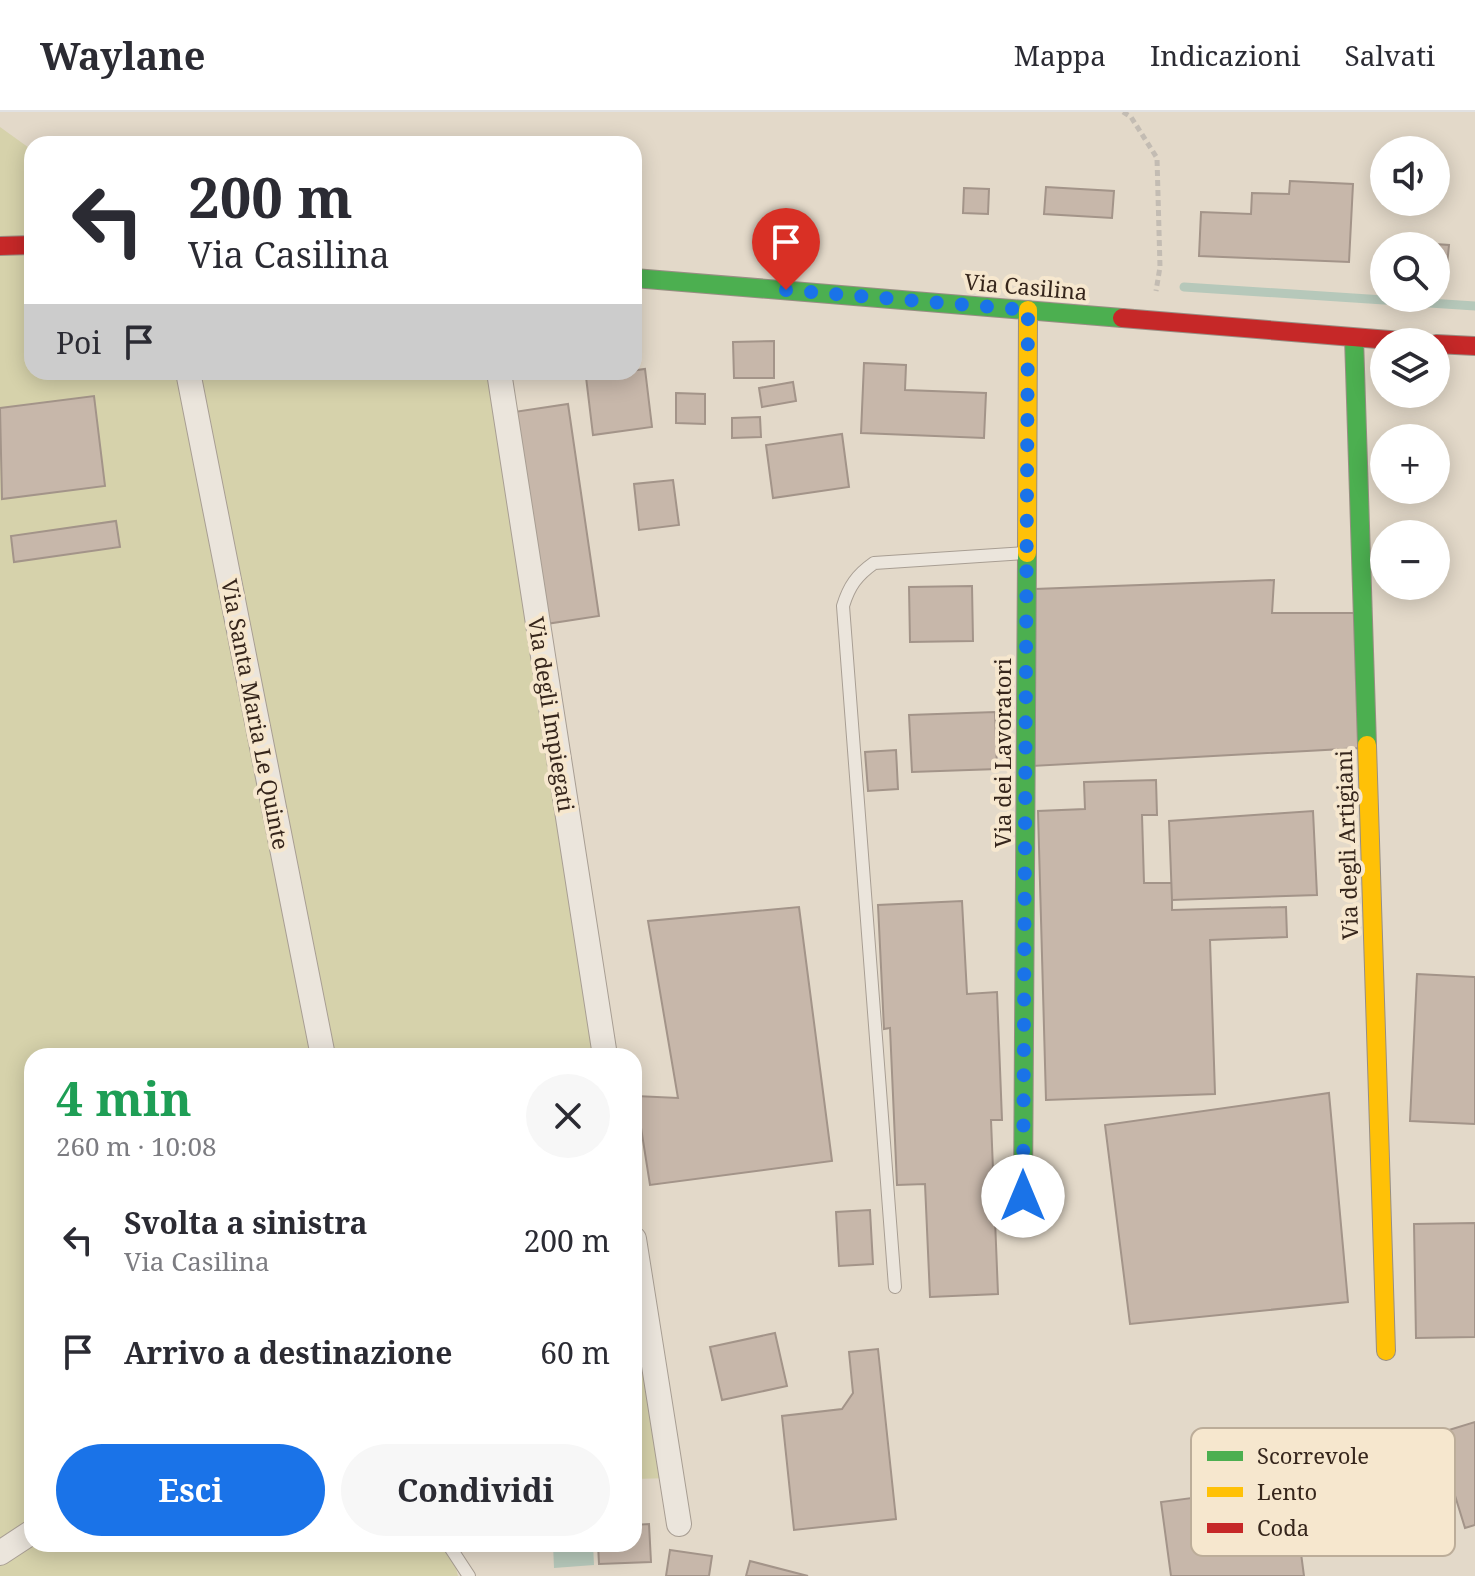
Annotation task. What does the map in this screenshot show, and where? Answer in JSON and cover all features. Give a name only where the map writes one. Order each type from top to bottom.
[{"type":"street","points":[[0,246],[24,245]]},
{"type":"street","name":"Via Casilina","points":[[642,279],[1370,339]]},
{"type":"street","name":"Via dei Lavoratori","points":[[1023,1196],[1028,310]]},
{"type":"street","name":"Via degli Artigiani","points":[[1354,338],[1386,1351]]},
{"type":"street","points":[[1450,345],[1475,346]]},
{"type":"street","name":"Via Santa Maria Le Quinte","points":[[190,380],[321,1048]]},
{"type":"street","name":"Via degli Impiegati","points":[[500,380],[604,1048]]},
{"type":"street","points":[[642,1290],[679,1524]]},
{"type":"street","points":[[0,1553],[24,1537]]},
{"type":"lane","points":[[895,1287],[843,606],[847,591],[858,574],[874,563],[1027,553]]},
{"type":"lane","points":[[453,1552],[469,1576]]},
{"type":"path","points":[[1123,112],[1131,117],[1157,158],[1160,267],[1151,321]]},
{"type":"shaded area","points":[[0,127],[24,144],[24,380],[494,380],[602,1048],[24,1048],[24,1552],[452,1552],[458,1576],[0,1576]]},
{"type":"shaded area","points":[[642,1296],[671,1478],[642,1479]]},
{"type":"shaded area","points":[[553,1552],[593,1552],[594,1565],[554,1568]]},
{"type":"building","points":[[1290,181],[1353,184],[1349,262],[1199,256],[1201,212],[1251,214],[1252,193],[1289,194]]},
{"type":"building","points":[[1046,187],[1114,191],[1112,218],[1044,214]]},
{"type":"building","points":[[964,188],[989,189],[988,214],[963,213]]},
{"type":"building","points":[[774,341],[774,378],[734,378],[733,342]]},
{"type":"building","points":[[864,363],[906,365],[905,390],[986,393],[984,438],[861,433]]},
{"type":"building","points":[[642,369],[645,369],[652,427],[593,435],[586,380],[642,380]]},
{"type":"building","points":[[793,382],[796,401],[762,407],[759,388]]},
{"type":"building","points":[[676,393],[705,394],[705,424],[676,423]]},
{"type":"building","points":[[94,396],[105,486],[2,499],[0,408]]},
{"type":"building","points":[[568,404],[599,616],[546,624],[514,412]]},
{"type":"building","points":[[760,417],[761,437],[732,438],[732,418]]},
{"type":"building","points":[[842,434],[849,487],[773,498],[766,445]]},
{"type":"building","points":[[673,480],[679,525],[639,530],[634,484]]},
{"type":"building","points":[[116,521],[120,547],[14,562],[11,536]]},
{"type":"building","points":[[1274,580],[1272,613],[1359,613],[1361,748],[1032,766],[1035,589]]},
{"type":"building","points":[[972,586],[973,641],[910,642],[909,587]]},
{"type":"building","points":[[995,712],[997,769],[912,772],[909,715]]},
{"type":"building","points":[[896,750],[898,789],[868,791],[865,752]]},
{"type":"building","points":[[1156,780],[1157,815],[1142,815],[1144,883],[1172,883],[1172,910],[1286,907],[1287,937],[1210,940],[1215,1094],[1046,1100],[1038,811],[1085,809],[1084,782]]},
{"type":"building","points":[[1313,811],[1317,895],[1172,900],[1169,821]]},
{"type":"building","points":[[962,901],[967,994],[997,992],[1002,1120],[991,1120],[998,1294],[930,1297],[925,1184],[897,1185],[890,1028],[884,1029],[878,905]]},
{"type":"building","points":[[799,907],[832,1161],[650,1185],[642,1134],[642,1096],[678,1098],[648,921]]},
{"type":"building","points":[[1417,974],[1475,977],[1475,1124],[1410,1121]]},
{"type":"building","points":[[1329,1093],[1348,1302],[1130,1324],[1105,1125]]},
{"type":"building","points":[[870,1210],[873,1264],[839,1266],[836,1212]]},
{"type":"building","points":[[1475,1223],[1475,1337],[1416,1338],[1414,1224]]},
{"type":"building","points":[[775,1333],[787,1386],[722,1400],[710,1347]]},
{"type":"building","points":[[878,1349],[896,1519],[794,1530],[782,1416],[842,1409],[853,1393],[849,1352]]},
{"type":"building","points":[[1475,1422],[1475,1525],[1465,1528],[1455,1496],[1455,1428]]},
{"type":"building","points":[[1191,1498],[1191,1556],[1301,1556],[1304,1576],[1171,1576],[1161,1502]]},
{"type":"building","points":[[642,1524],[649,1524],[651,1562],[599,1564],[598,1552],[642,1552]]},
{"type":"building","points":[[670,1550],[712,1556],[709,1576],[666,1576]]},
{"type":"building","points":[[750,1561],[808,1576],[746,1576]]},
{"type":"waterway","points":[[1184,287],[1475,306]]},
{"type":"traffic: fast","points":[[642,279],[1122,318]]},
{"type":"traffic: fast","points":[[1354,338],[1367,745]]},
{"type":"traffic: fast","points":[[1023,1196],[1027,553]]},
{"type":"traffic: slow","points":[[1027,553],[1028,310]]},
{"type":"traffic: slow","points":[[1367,745],[1386,1351]]},
{"type":"traffic: jam","points":[[0,246],[24,245]]},
{"type":"traffic: jam","points":[[1122,318],[1370,338]]},
{"type":"traffic: jam","points":[[1450,345],[1475,346]]},
{"type":"route","points":[[786,290],[1028,310],[1023,1196]]}]
